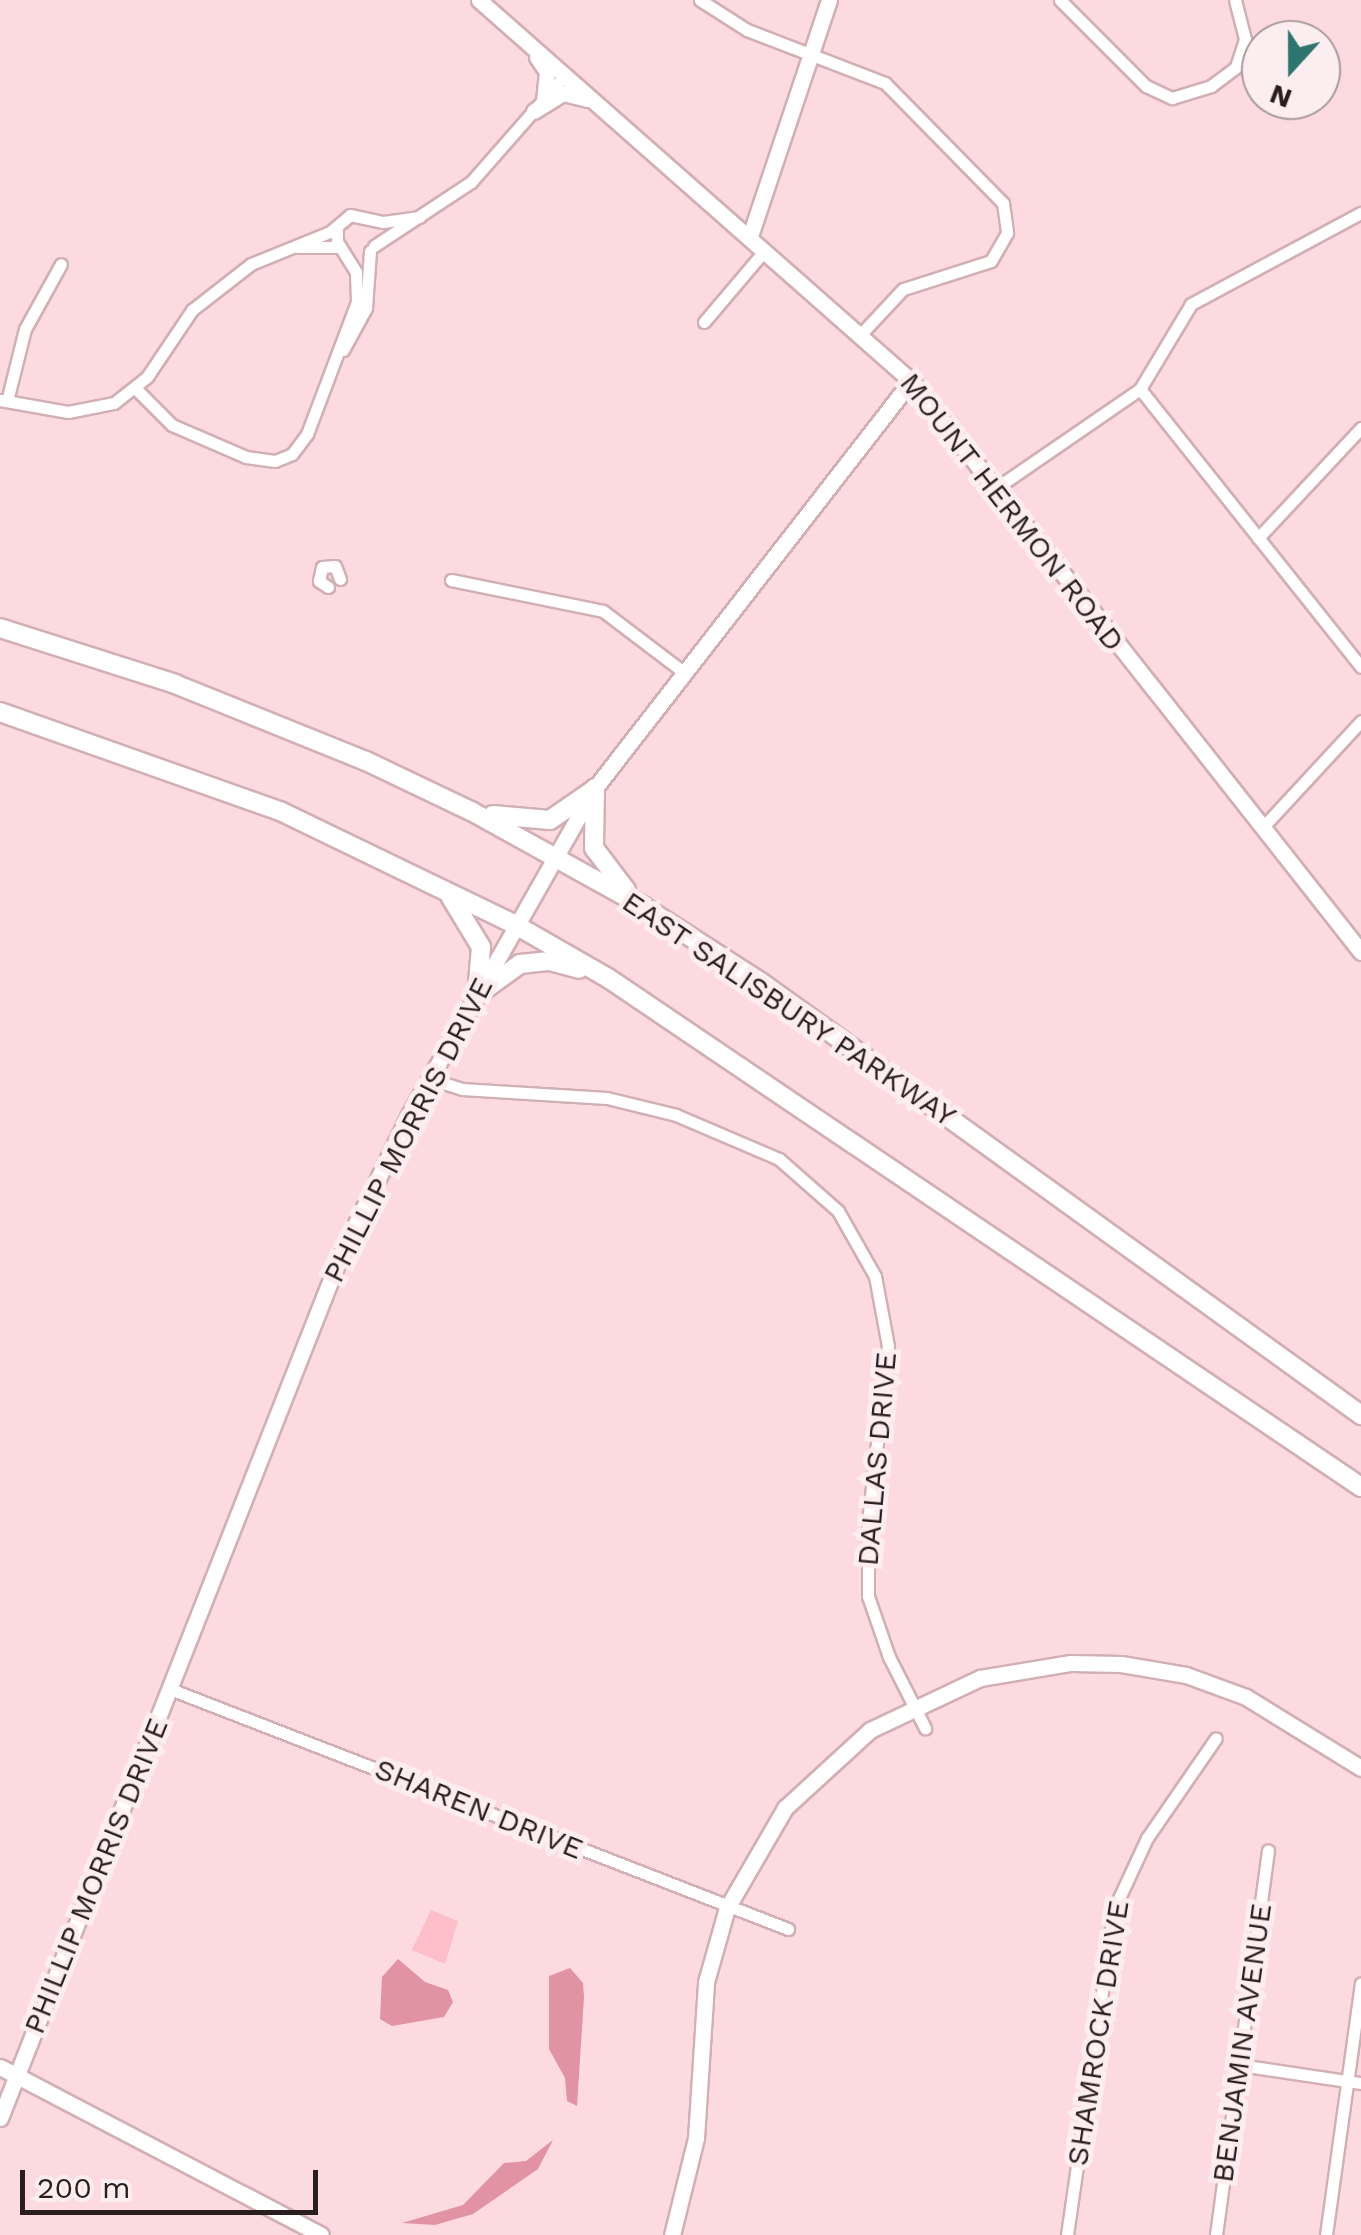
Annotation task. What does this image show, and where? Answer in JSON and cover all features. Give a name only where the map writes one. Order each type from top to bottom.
[{"type":"main road","name":"MOUNT HERMON ROAD","points":[[479,0],[912,381],[999,486],[1361,952]]},
{"type":"main road","points":[[750,236],[829,0]]},
{"type":"main road","points":[[530,45],[547,72],[539,105]]},
{"type":"main road","points":[[539,105],[563,92],[596,102]]},
{"type":"main road","name":"PHILLIP MORRIS DRIVE","points":[[0,2118],[340,1256],[430,1079],[514,924],[596,788],[682,671],[912,381]]},
{"type":"main road","name":"EAST SALISBURY PARKWAY","points":[[0,628],[229,705],[470,810],[644,908],[762,983],[1361,1415]]},
{"type":"main road","points":[[0,712],[224,788],[438,883],[514,924],[608,978],[1361,1487]]},
{"type":"main road","points":[[470,810],[540,822],[571,810],[596,788]]},
{"type":"main road","points":[[596,788],[590,823],[594,848],[644,908]]},
{"type":"main road","points":[[438,883],[475,931],[482,958],[477,996]]},
{"type":"main road","points":[[477,996],[508,968],[536,961],[608,978]]},
{"type":"main road","points":[[672,2235],[696,2138],[706,1982],[727,1908],[760,1842],[798,1792],[852,1742],[912,1705],[960,1684],[1022,1669],[1145,1667],[1246,1697],[1361,1768]]},
{"type":"main road","points":[[0,2067],[321,2235]]},
{"type":"street","points":[[700,0],[747,30],[871,75],[898,93],[982,175],[1006,213],[1007,232],[991,262],[903,289],[861,334]]},
{"type":"street","points":[[1060,0],[1146,86],[1180,98],[1236,66],[1245,28],[1235,0]]},
{"type":"street","points":[[289,248],[372,248],[471,182],[565,74]]},
{"type":"street","points":[[999,486],[1140,389],[1191,304],[1361,213]]},
{"type":"street","points":[[60,264],[25,328],[4,400],[82,412],[136,389],[192,310],[214,289],[289,248],[338,227],[350,215],[371,220],[420,217]]},
{"type":"street","points":[[136,389],[172,424],[246,457],[275,461],[303,442],[342,350],[366,308],[371,220]]},
{"type":"street","points":[[338,227],[358,292],[342,350]]},
{"type":"street","points":[[704,322],[764,250]]},
{"type":"street","points":[[1140,389],[1361,668]]},
{"type":"street","points":[[1258,538],[1361,428]]},
{"type":"street","points":[[328,587],[318,577],[322,567],[335,566],[340,579]]},
{"type":"street","points":[[451,580],[603,611],[682,671]]},
{"type":"street","points":[[1262,828],[1361,721]]},
{"type":"street","name":"DALLAS DRIVE","points":[[430,1079],[462,1089],[607,1098],[676,1115],[779,1159],[838,1211],[871,1267],[886,1328],[866,1574],[875,1622],[925,1728]]},
{"type":"street","name":"SHAREN DRIVE","points":[[170,1689],[788,1929]]},
{"type":"street","name":"SHAMROCK DRIVE","points":[[1067,2235],[1114,1909],[1147,1838],[1216,1738]]},
{"type":"street","name":"BENJAMIN AVENUE","points":[[1216,2235],[1268,1850]]},
{"type":"street","points":[[1326,2235],[1354,2082],[1361,1983]]},
{"type":"street","points":[[1240,2065],[1354,2082]]},
{"type":"shaded area","points":[[431,1910],[458,1921],[445,1964],[412,1950]]},
{"type":"shaded area","points":[[398,1959],[425,1982],[448,1990],[453,2002],[444,2017],[392,2026],[380,2019],[382,1977]]},
{"type":"shaded area","points":[[570,1968],[583,1983],[584,1997],[577,2106],[567,2101],[565,2078],[549,2049],[549,1976]]},
{"type":"shaded area","points":[[553,2140],[538,2169],[473,2214],[435,2225],[402,2223],[463,2205],[504,2163],[526,2161]]}]
